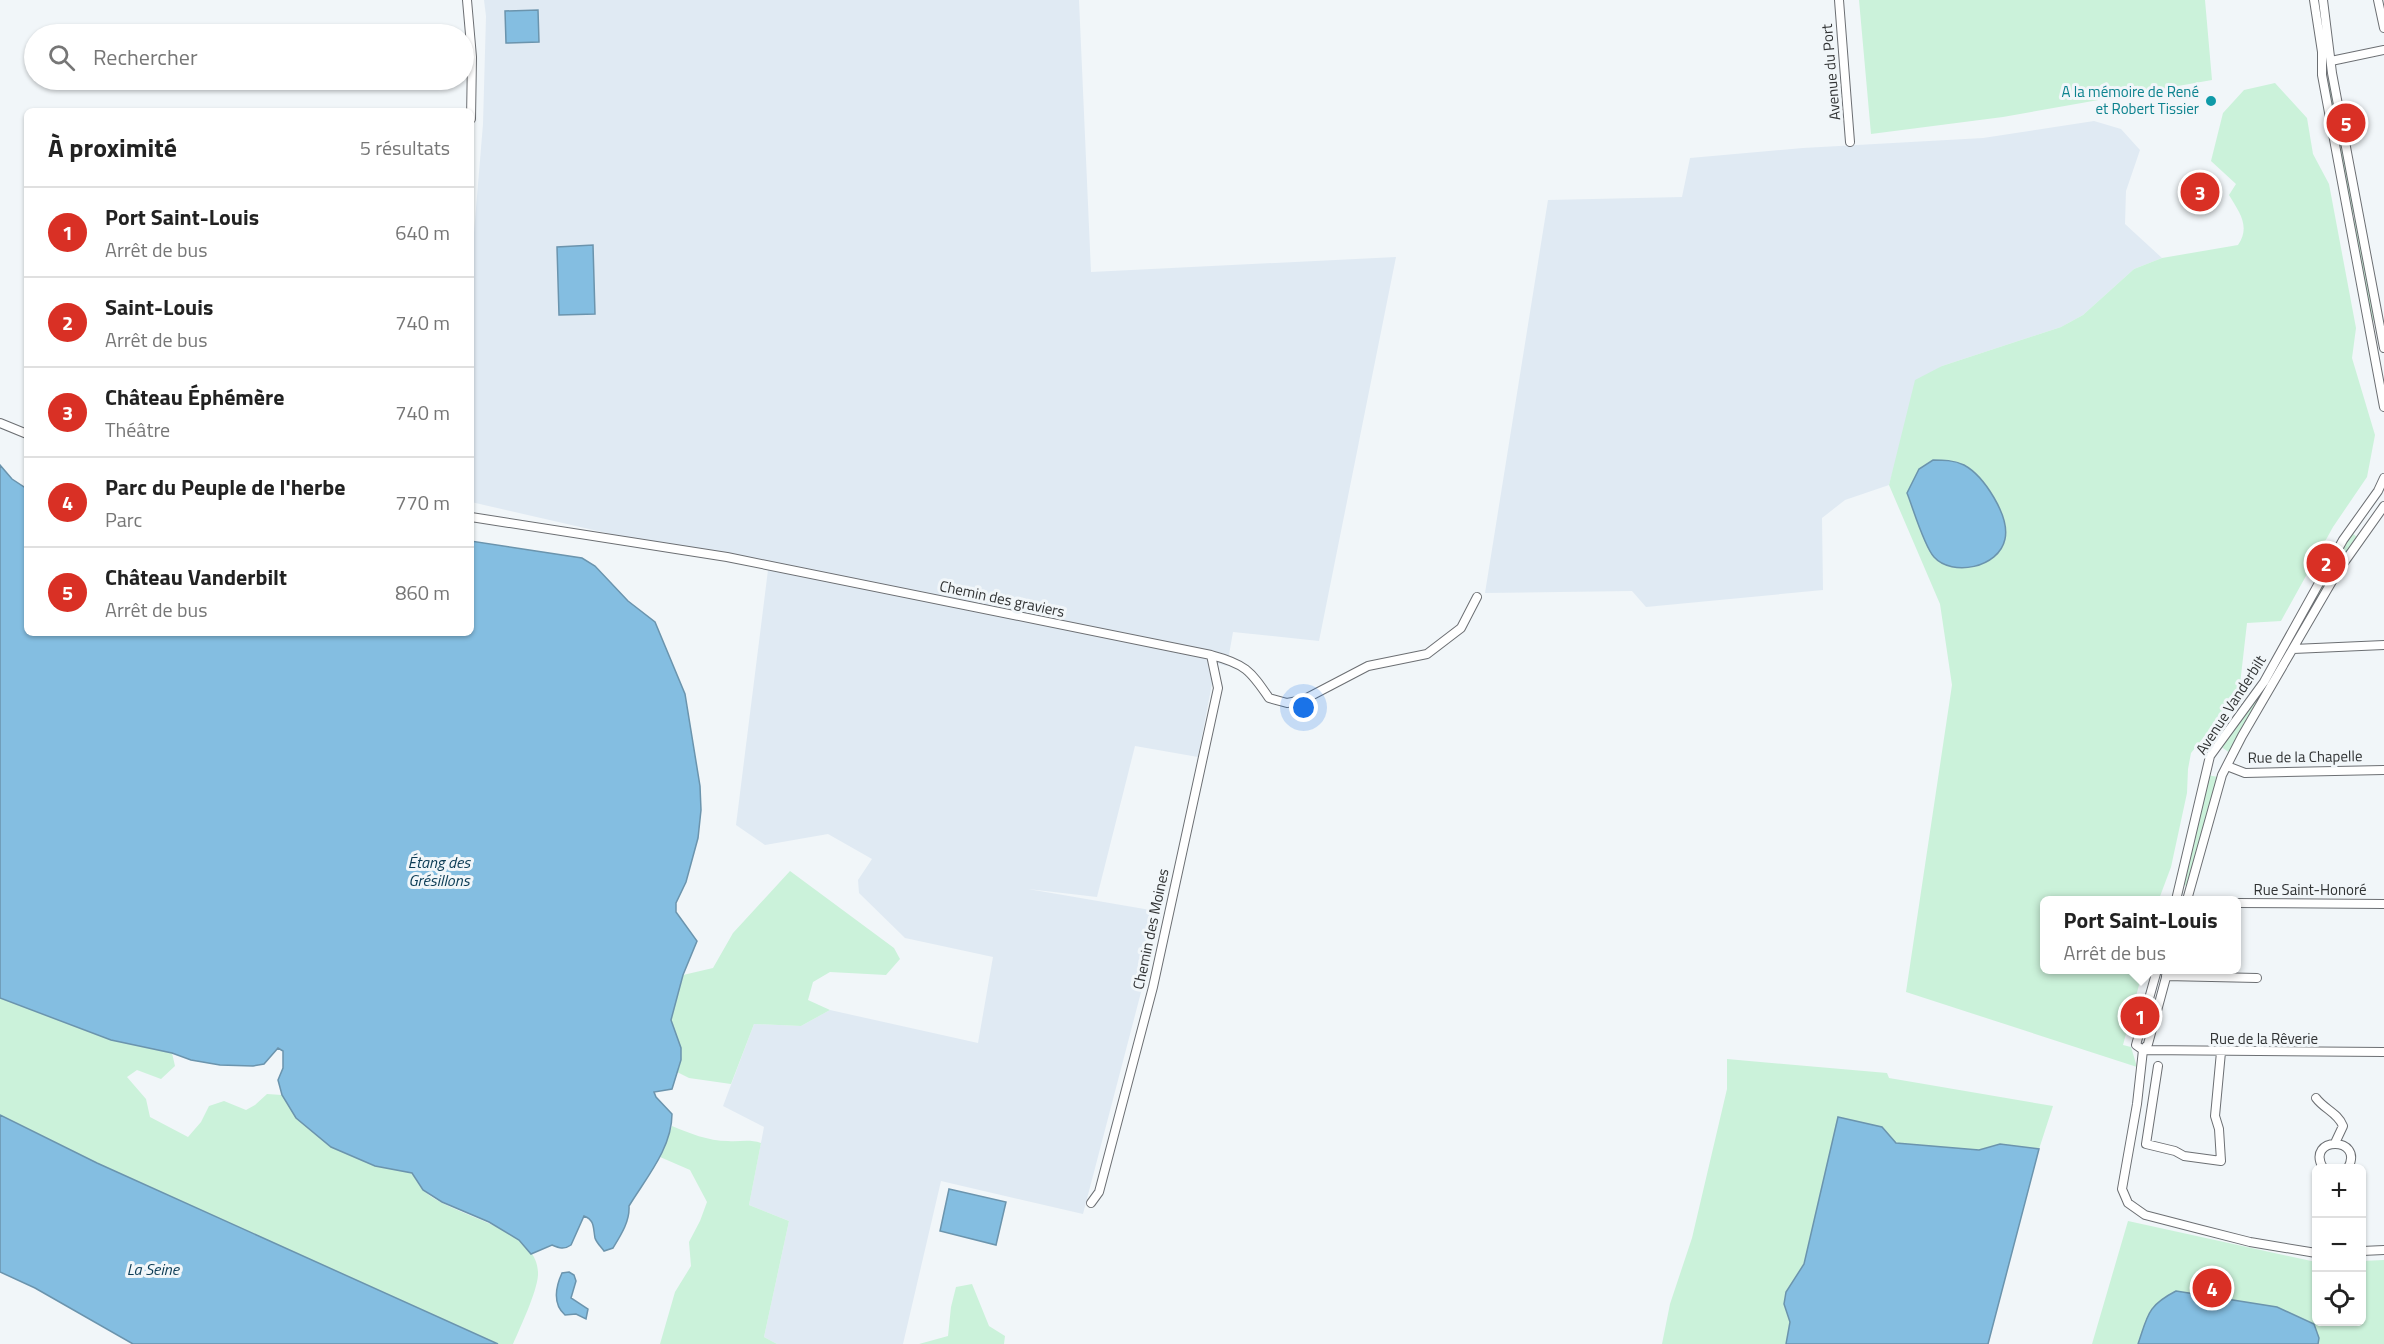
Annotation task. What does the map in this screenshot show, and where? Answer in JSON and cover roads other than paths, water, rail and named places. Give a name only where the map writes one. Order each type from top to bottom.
[{"type":"street","points":[[467,0],[469,24]]},
{"type":"street","name":"Avenue du Port","points":[[1839,0],[1850,142]]},
{"type":"street","points":[[2314,0],[2322,52],[2322,75],[2384,407]]},
{"type":"street","points":[[2323,0],[2331,61],[2383,343]]},
{"type":"street","points":[[2378,0],[2384,27]]},
{"type":"street","points":[[2331,61],[2384,50]]},
{"type":"street","points":[[471,90],[471,108]]},
{"type":"street","points":[[0,423],[24,433]]},
{"type":"street","name":"Avenue Vanderbilt","points":[[2177,896],[2210,756],[2264,682],[2343,540],[2378,491],[2384,478]]},
{"type":"street","name":"Avenue Vanderbilt","points":[[2188,896],[2222,775],[2338,571],[2382,512]]},
{"type":"street","name":"Chemin des graviers","points":[[474,517],[727,556],[1211,655],[1227,659],[1251,672],[1269,698],[1287,703],[1303,700],[1368,666],[1427,654],[1461,628],[1477,597]]},
{"type":"street","points":[[2293,650],[2384,645]]},
{"type":"street","name":"Chemin des Moines","points":[[1091,1203],[1099,1192],[1155,976],[1218,688],[1211,655]]},
{"type":"street","name":"Rue de la Chapelle","points":[[2227,766],[2245,773],[2384,770]]},
{"type":"street","name":"Rue Saint-Honoré","points":[[2241,903],[2384,904]]},
{"type":"street","points":[[2143,1050],[2136,1045],[2156,974]]},
{"type":"street","points":[[2167,974],[2148,1044],[2143,1050],[2137,1104],[2122,1189],[2128,1203],[2145,1215],[2250,1242],[2312,1252]]},
{"type":"street","points":[[2185,974],[2258,978]]},
{"type":"street","name":"Rue de la Rêverie","points":[[2143,1050],[2384,1052]]},
{"type":"street","points":[[2158,1066],[2146,1144],[2175,1150],[2184,1156],[2220,1161],[2219,1129],[2215,1116],[2221,1052]]},
{"type":"street","points":[[2316,1098],[2323,1107],[2341,1120],[2343,1126],[2335,1143]]},
{"type":"street","points":[[2137,1104],[2152,1108]]},
{"type":"street","points":[[2321,1164],[2321,1153],[2327,1146],[2335,1143],[2344,1146],[2349,1152],[2350,1164]]},
{"type":"street","points":[[2366,1251],[2384,1250]]},
{"type":"water","points":[[538,10],[539,42],[506,43],[505,11]]},
{"type":"water","points":[[593,245],[595,314],[559,315],[557,247]]},
{"type":"water","points":[[1933,460],[1945,460],[1964,465],[1980,478],[1994,498],[2004,519],[2005,539],[2001,549],[1985,563],[1963,568],[1952,567],[1942,563],[1930,552],[1907,493],[1919,469]]},
{"type":"water","name":"Étang des Grésillons","points":[[0,465],[12,479],[24,487],[24,636],[474,636],[474,541],[582,558],[595,566],[628,601],[655,622],[685,694],[700,786],[701,810],[698,838],[686,882],[676,903],[676,912],[697,941],[683,975],[671,1020],[681,1048],[681,1060],[672,1089],[654,1092],[672,1114],[668,1139],[657,1162],[629,1206],[622,1233],[613,1248],[604,1251],[596,1240],[592,1222],[584,1216],[571,1245],[562,1248],[552,1245],[531,1254],[519,1240],[489,1222],[442,1202],[423,1190],[412,1173],[375,1166],[331,1147],[296,1118],[282,1095],[278,1080],[283,1068],[283,1051],[278,1048],[264,1064],[253,1066],[220,1065],[191,1060],[172,1053],[111,1040],[0,998]]},
{"type":"water","name":"La Seine","points":[[0,1115],[97,1163],[498,1344],[133,1344],[35,1288],[0,1272]]},
{"type":"water","points":[[1838,1117],[1882,1127],[1896,1143],[1979,1150],[2000,1144],[2039,1149],[1988,1344],[1786,1344],[1790,1322],[1784,1304],[1786,1292],[1804,1264]]},
{"type":"water","points":[[949,1189],[1006,1202],[996,1245],[940,1231]]},
{"type":"water","points":[[569,1272],[574,1275],[576,1281],[571,1298],[588,1309],[586,1319],[576,1314],[565,1315],[558,1306],[556,1295],[558,1284],[562,1273]]},
{"type":"water","points":[[2176,1291],[2277,1307],[2312,1323],[2319,1338],[2318,1344],[2138,1344],[2150,1312],[2166,1296]]},
{"type":"place","name":"A la mémoire de René et Robert Tissier","points":[[2211,101]]},
{"type":"place","name":"Château Vanderbilt","points":[[2346,123]]},
{"type":"place","name":"Château Éphémère","points":[[2200,192]]},
{"type":"place","name":"Saint-Louis","points":[[2326,563]]},
{"type":"place","name":"Port Saint-Louis","points":[[2140,1016]]},
{"type":"place","name":"Parc du Peuple de l'herbe","points":[[2212,1288]]}]
